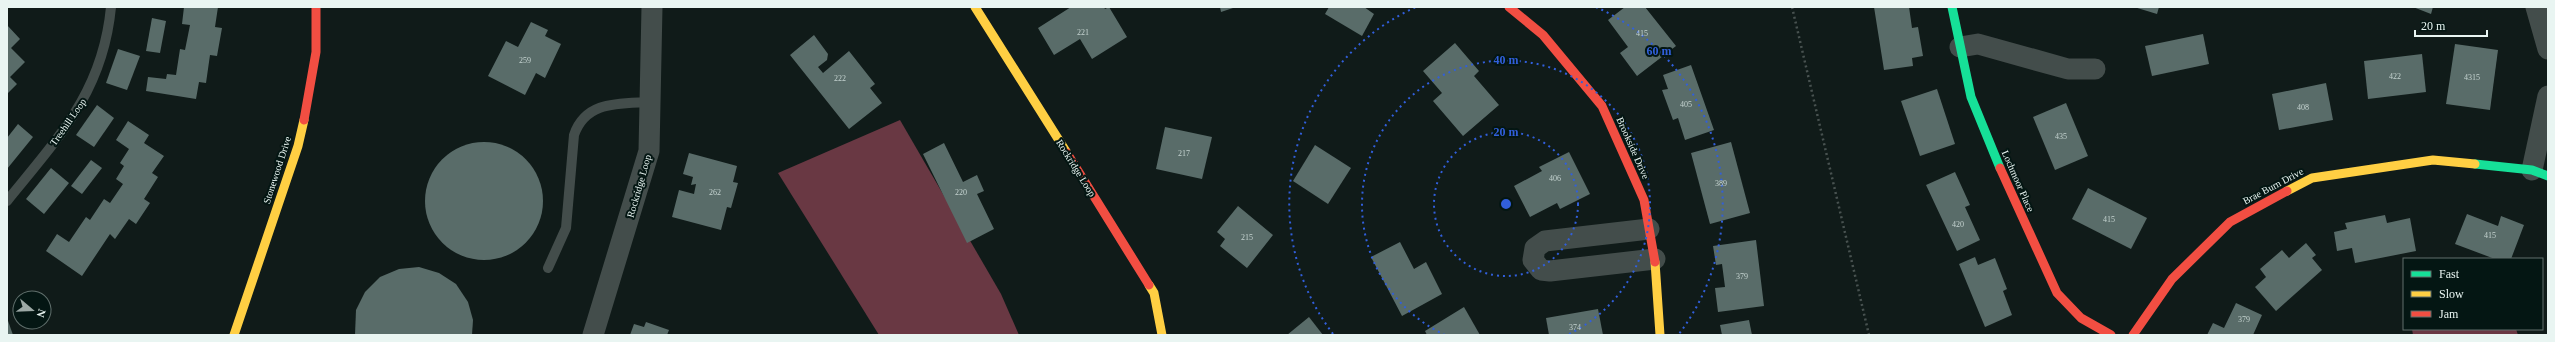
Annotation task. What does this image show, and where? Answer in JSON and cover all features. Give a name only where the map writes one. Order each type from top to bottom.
[{"type":"street","name":"Stonewood Drive","points":[[234,335],[298,146],[308,105],[316,52],[316,7]]},
{"type":"street","name":"Rockridge Loop","points":[[593,335],[646,165],[651,136],[652,7]]},
{"type":"street","name":"Rockridge Loop","points":[[975,7],[1154,293],[1162,335]]},
{"type":"street","name":"Brookside Drive","points":[[1509,7],[1543,35],[1602,106],[1644,200],[1655,259],[1660,335]]},
{"type":"street","name":"Lochmoor Place","points":[[1952,7],[1971,97],[1989,145],[2057,293],[2081,318],[2111,335]]},
{"type":"street","points":[[2536,7],[2548,49]]},
{"type":"street","points":[[1960,47],[1978,44],[2068,69],[2095,69]]},
{"type":"street","points":[[2540,173],[2548,96]]},
{"type":"street","name":"Brae Burn Drive","points":[[2133,335],[2172,279],[2230,222],[2312,178],[2433,160],[2540,173]]},
{"type":"street","points":[[1649,229],[1544,241],[1535,248],[1533,260],[1541,270],[1550,271],[1655,259]]},
{"type":"lane","name":"Treehill Loop","points":[[7,201],[60,136],[84,100],[102,53],[111,7]]},
{"type":"lane","points":[[548,268],[566,228],[574,135],[583,116],[594,109],[614,104],[651,102]]},
{"type":"path","points":[[1792,7],[1869,335]]},
{"type":"shaded area","points":[[900,120],[1001,294],[1019,335],[879,335],[778,173]]},
{"type":"shaded area","points":[[2412,330],[2516,330],[2518,335],[2413,335]]},
{"type":"building","points":[[184,7],[218,7],[215,27],[222,28],[217,56],[210,55],[206,83],[199,82],[196,99],[146,91],[148,77],[166,79],[167,74],[176,75],[180,49],[185,50],[190,25],[182,24]]},
{"type":"building","points":[[1071,7],[1104,7],[1105,9],[1109,7],[1127,37],[1092,59],[1080,39],[1054,55],[1038,28]]},
{"type":"building","points":[[1220,7],[1236,7],[1221,12]]},
{"type":"building","points":[[1329,7],[1364,7],[1374,14],[1362,36],[1325,14]]},
{"type":"building","points":[[1625,7],[1645,7],[1676,46],[1637,76],[1620,53],[1628,47],[1608,20]]},
{"type":"building","points":[[1874,7],[1909,7],[1912,28],[1918,27],[1923,56],[1912,58],[1913,66],[1884,70]]},
{"type":"building","points":[[2134,7],[2159,7],[2157,14]]},
{"type":"building","points":[[2413,7],[2433,7],[2431,14]]},
{"type":"building","points":[[152,18],[166,21],[160,53],[146,51]]},
{"type":"building","points":[[531,22],[548,30],[545,36],[561,44],[545,78],[536,73],[525,95],[488,76],[506,41],[518,47]]},
{"type":"building","points":[[7,25],[20,39],[11,48],[25,62],[10,77],[17,84],[7,94]]},
{"type":"building","points":[[2203,34],[2209,64],[2152,76],[2145,46]]},
{"type":"building","points":[[814,35],[828,54],[827,60],[818,67],[823,73],[849,51],[875,84],[870,88],[882,103],[849,129],[790,55]]},
{"type":"building","points":[[1455,43],[1479,71],[1474,76],[1499,105],[1463,136],[1433,101],[1442,93],[1423,71]]},
{"type":"building","points":[[2455,44],[2498,50],[2490,110],[2446,104]]},
{"type":"building","points":[[118,49],[140,56],[127,90],[106,83]]},
{"type":"building","points":[[2422,54],[2426,92],[2368,99],[2364,61]]},
{"type":"building","points":[[1691,65],[1714,130],[1685,140],[1678,118],[1673,120],[1662,90],[1668,89],[1663,75]]},
{"type":"building","points":[[2326,83],[2333,120],[2279,130],[2272,94]]},
{"type":"building","points":[[1937,89],[1955,144],[1920,156],[1901,101]]},
{"type":"building","points":[[2066,103],[2088,156],[2055,170],[2033,117]]},
{"type":"building","points":[[97,105],[114,118],[94,147],[76,135]]},
{"type":"building","points":[[128,121],[149,135],[144,143],[164,156],[152,173],[158,177],[144,199],[150,203],[136,224],[129,219],[115,239],[110,234],[82,276],[46,251],[57,234],[69,242],[86,217],[90,220],[104,199],[110,203],[123,184],[116,179],[124,166],[120,163],[129,149],[116,140]]},
{"type":"building","points":[[18,124],[33,137],[7,169],[7,138]]},
{"type":"building","points":[[1165,127],[1212,137],[1202,179],[1156,169]]},
{"type":"building","points":[[484,142],[507,146],[526,159],[539,178],[543,201],[539,224],[526,243],[507,256],[484,260],[461,256],[442,243],[429,224],[425,201],[429,178],[442,159],[461,146]]},
{"type":"building","points":[[1731,142],[1750,213],[1710,224],[1691,153]]},
{"type":"building","points":[[944,143],[963,182],[977,175],[984,191],[977,194],[994,229],[967,243],[923,154]]},
{"type":"building","points":[[1315,145],[1351,168],[1328,204],[1293,181]]},
{"type":"building","points":[[1569,152],[1590,194],[1560,209],[1557,203],[1530,217],[1514,186],[1542,171],[1539,167]]},
{"type":"building","points":[[689,153],[737,166],[733,182],[738,183],[731,208],[727,207],[721,230],[672,217],[679,190],[694,194],[696,184],[691,185],[693,177],[683,174]]},
{"type":"building","points":[[91,160],[102,168],[82,194],[71,186]]},
{"type":"building","points":[[51,168],[69,183],[44,214],[26,199]]},
{"type":"building","points":[[1955,172],[1970,205],[1965,207],[1980,240],[1957,251],[1926,185]]},
{"type":"building","points":[[2088,188],[2147,218],[2131,249],[2072,219]]},
{"type":"building","points":[[1238,206],[1273,235],[1247,268],[1220,246],[1225,239],[1217,232]]},
{"type":"building","points":[[2467,214],[2498,226],[2501,216],[2524,225],[2511,258],[2492,258],[2455,244]]},
{"type":"building","points":[[2385,215],[2387,223],[2410,218],[2416,251],[2355,263],[2352,248],[2337,251],[2334,232],[2347,229],[2345,223]]},
{"type":"building","points":[[1756,240],[1764,306],[1718,312],[1715,288],[1725,287],[1722,264],[1716,265],[1713,246]]},
{"type":"building","points":[[1400,242],[1414,269],[1426,262],[1442,294],[1402,316],[1371,257]]},
{"type":"building","points":[[2306,243],[2316,255],[2312,258],[2322,270],[2276,311],[2255,287],[2266,277],[2260,269],[2282,250],[2289,258]]},
{"type":"building","points":[[1975,257],[1978,265],[1995,258],[2007,289],[2003,291],[2012,315],[1985,327],[1959,264]]},
{"type":"building","points":[[419,267],[439,273],[456,284],[468,302],[473,320],[472,335],[355,335],[356,310],[365,292],[380,277],[399,269]]},
{"type":"building","points":[[2236,303],[2262,315],[2253,335],[2207,335],[2213,323],[2224,328]]},
{"type":"building","points":[[1464,307],[1480,335],[1427,335],[1425,331]]},
{"type":"building","points":[[1598,309],[1603,335],[1549,335],[1546,318]]},
{"type":"building","points":[[1309,317],[1323,335],[1287,335]]},
{"type":"building","points":[[7,318],[13,335],[7,335]]},
{"type":"building","points":[[1749,320],[1752,335],[1722,335],[1720,325]]},
{"type":"building","points":[[646,322],[669,330],[667,335],[630,335],[634,324],[644,327]]},
{"type":"traffic: fast","points":[[1952,7],[1971,97],[2000,168]]},
{"type":"traffic: fast","points":[[2475,164],[2532,170],[2548,176]]},
{"type":"traffic: slow","points":[[975,7],[1067,153]]},
{"type":"traffic: slow","points":[[234,335],[298,146],[304,120]]},
{"type":"traffic: slow","points":[[2287,191],[2312,178],[2433,160],[2475,164]]},
{"type":"traffic: slow","points":[[1655,262],[1660,335]]},
{"type":"traffic: slow","points":[[1149,285],[1154,293],[1162,335]]},
{"type":"traffic: jam","points":[[304,120],[316,52],[316,7]]},
{"type":"traffic: jam","points":[[1509,7],[1543,35],[1602,106],[1644,200],[1655,262]]},
{"type":"traffic: jam","points":[[1067,153],[1149,285]]},
{"type":"traffic: jam","points":[[2000,168],[2057,293],[2081,318],[2111,335]]},
{"type":"traffic: jam","points":[[2133,335],[2172,279],[2230,222],[2287,191]]}]
